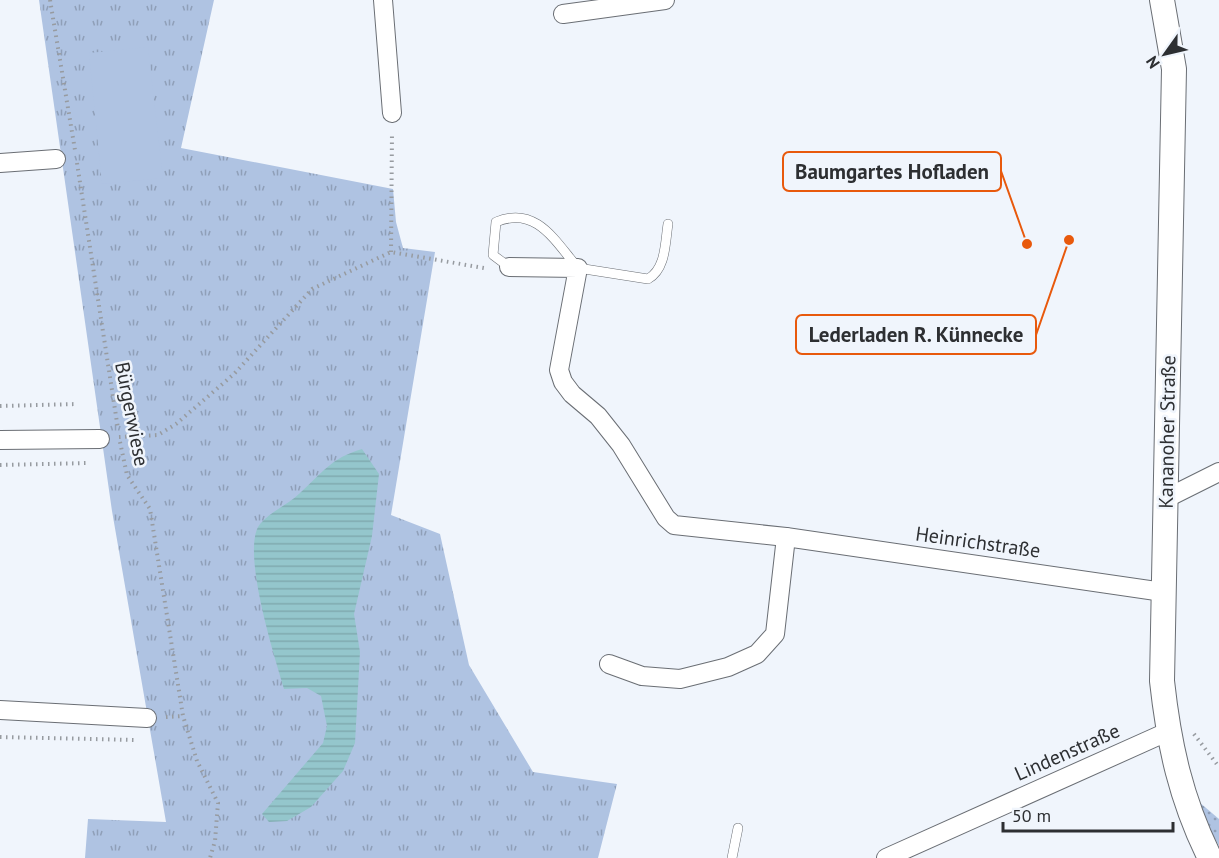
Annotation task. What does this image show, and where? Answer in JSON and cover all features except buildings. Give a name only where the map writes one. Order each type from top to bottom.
[{"type":"street","points":[[382,0],[392,114]]},
{"type":"street","points":[[564,14],[665,0]]},
{"type":"street","name":"Kananoher Straße","points":[[1162,0],[1174,69],[1162,681],[1167,732],[1191,820],[1210,858]]},
{"type":"street","points":[[0,163],[56,159]]},
{"type":"street","points":[[504,264],[578,268]]},
{"type":"street","name":"Heinrichstraße","points":[[578,268],[560,370],[563,382],[572,394],[598,416],[621,445],[666,518],[674,525],[786,537],[1163,592]]},
{"type":"street","points":[[0,440],[100,439]]},
{"type":"street","points":[[1165,499],[1219,472]]},
{"type":"street","points":[[609,664],[642,676],[680,679],[728,667],[757,654],[775,634],[786,537]]},
{"type":"street","points":[[0,710],[147,718]]},
{"type":"street","name":"Lindenstraße","points":[[886,858],[1167,732]]},
{"type":"lane","points":[[504,264],[493,255],[496,222],[510,216],[538,222],[578,268],[648,279],[656,275],[661,266],[668,224]]},
{"type":"lane","points":[[732,858],[738,828]]},
{"type":"path","name":"Bürgerwiese","points":[[50,0],[127,475],[150,510],[183,716],[197,761],[218,803],[215,841],[210,858]]},
{"type":"path","points":[[391,252],[392,114]]},
{"type":"path","points":[[119,436],[158,435],[176,424],[234,374],[312,289],[391,252],[491,270],[504,264]]},
{"type":"path","points":[[0,406],[77,404]]},
{"type":"path","points":[[0,465],[89,463]]},
{"type":"path","points":[[0,737],[137,740]]},
{"type":"green space","points":[[39,0],[214,0],[181,148],[393,189],[396,222],[403,248],[435,252],[391,515],[440,534],[469,665],[533,772],[617,784],[598,858],[85,858],[88,819],[166,822],[112,511]]},
{"type":"green space","points":[[148,47],[163,178],[102,184],[89,53]]},
{"type":"green space","points":[[1192,796],[1219,819],[1219,846]]},
{"type":"shaded area","points":[[362,449],[379,474],[372,536],[354,614],[360,652],[355,743],[343,771],[311,807],[287,821],[269,822],[262,814],[323,743],[327,726],[321,696],[307,688],[284,689],[267,630],[256,579],[255,537],[264,519],[295,497],[342,457]]},
{"type":"place","name":"Lederladen R. Künnecke","points":[[1069,240]]},
{"type":"place","name":"Baumgartes Hofladen","points":[[1027,244]]}]
